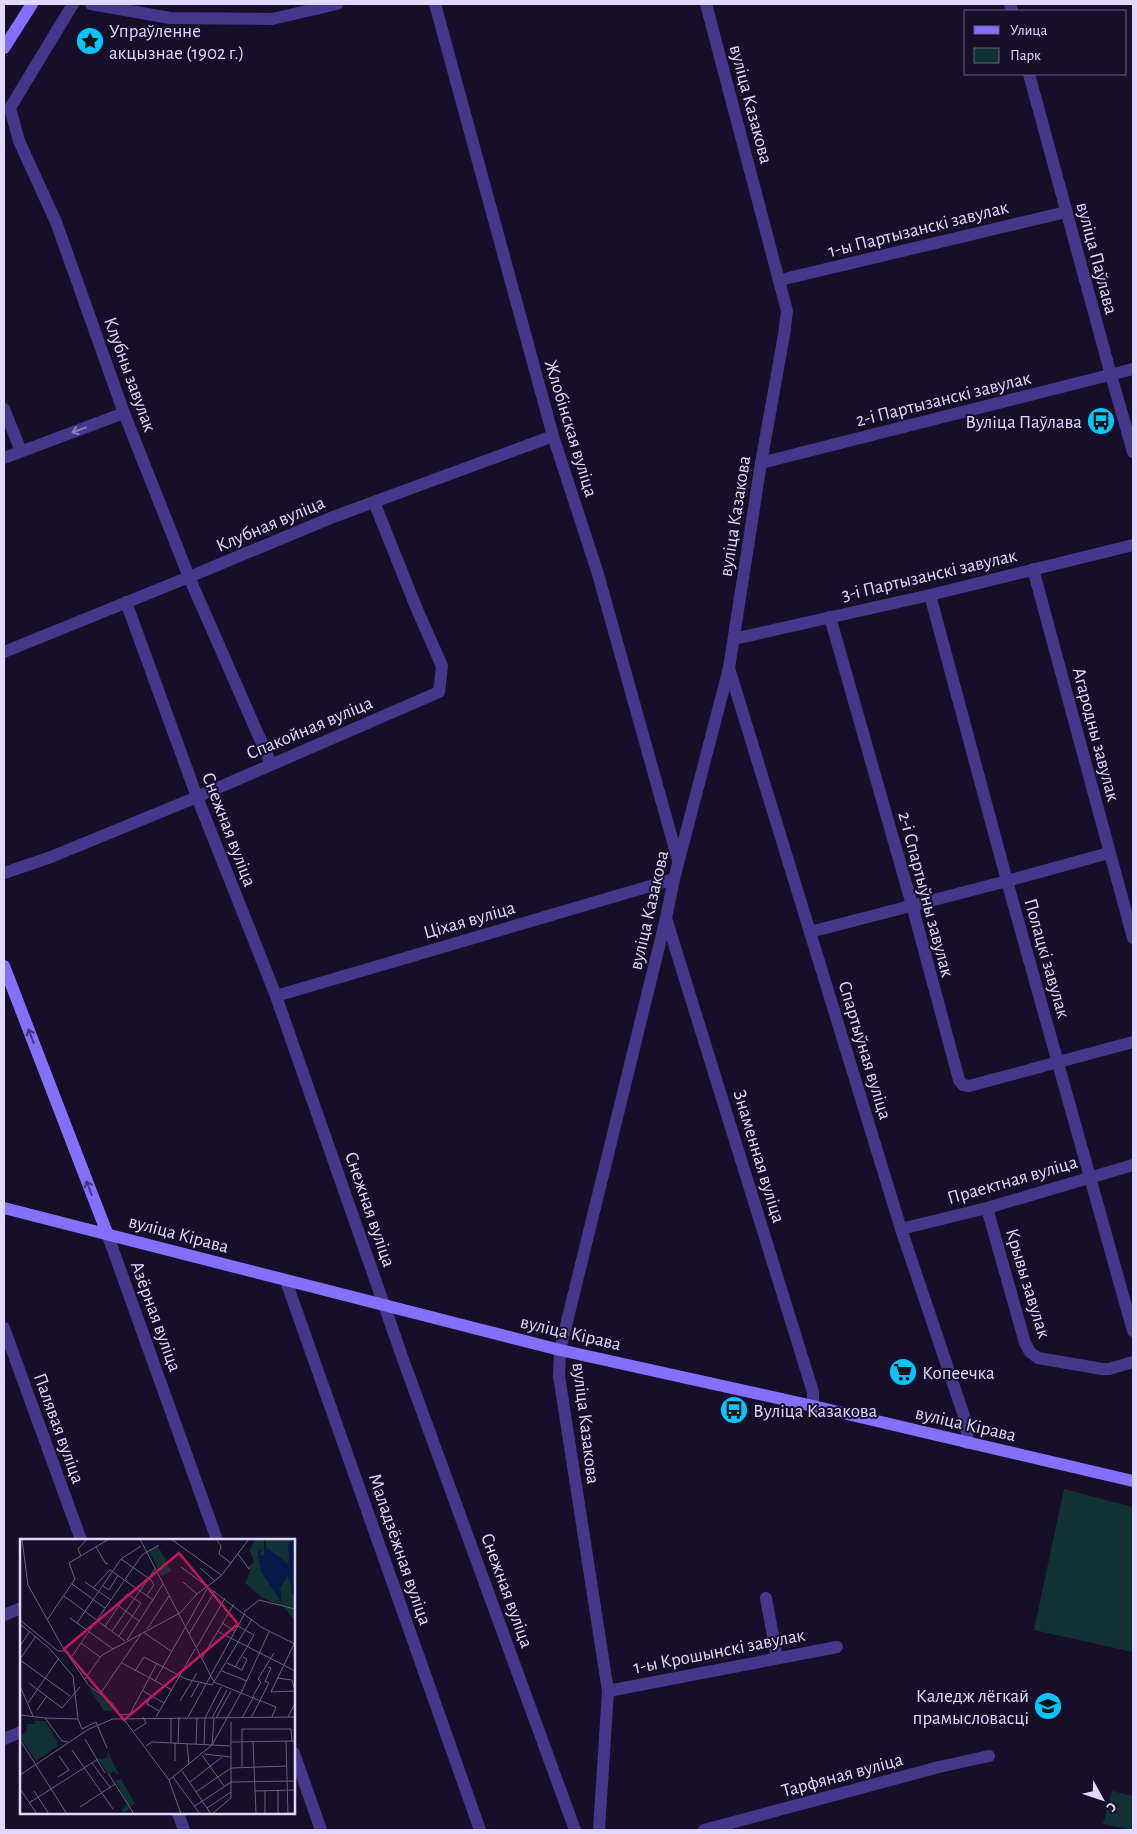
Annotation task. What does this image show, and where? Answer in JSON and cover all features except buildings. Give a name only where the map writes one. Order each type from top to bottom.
[{"type":"main road","points":[[4,48],[32,4]]},
{"type":"main road","name":"Азёрная вуліца","points":[[4,966],[107,1234]]},
{"type":"main road","name":"вуліца Кірава","points":[[4,1208],[560,1350],[813,1406],[1133,1481]]},
{"type":"street","name":"Клубны завулак","points":[[73,4],[10,108],[19,141],[56,222],[124,412],[189,577],[271,764]]},
{"type":"street","points":[[91,4],[170,18],[272,19],[337,4]]},
{"type":"street","name":"Жлобінская вуліца","points":[[435,4],[553,436],[598,574],[678,862]]},
{"type":"street","name":"вуліца Казакова","points":[[599,1830],[608,1691],[558,1376],[560,1350],[678,862],[729,668],[787,311],[706,4]]},
{"type":"street","name":"вуліца Паўлава","points":[[1029,75],[1133,452]]},
{"type":"street","name":"1-ы Партызанскі завулак","points":[[780,280],[1066,212]]},
{"type":"street","name":"2-і Партызанскі завулак","points":[[761,463],[1133,369]]},
{"type":"street","points":[[4,409],[21,451]]},
{"type":"street","points":[[4,458],[124,412]]},
{"type":"street","name":"Клубная вуліца","points":[[4,652],[332,517],[553,436]]},
{"type":"street","name":"Спакойная вуліца","points":[[4,873],[51,858],[439,692],[442,666],[374,502]]},
{"type":"street","name":"3-і Партызанскі завулак","points":[[734,639],[930,595],[1133,545]]},
{"type":"street","name":"Агародны завулак","points":[[1033,569],[1133,938]]},
{"type":"street","name":"Полацкі завулак","points":[[930,595],[1007,881],[1133,1330]]},
{"type":"street","name":"Снежная вуліца","points":[[126,602],[197,797],[276,996],[408,1371],[575,1830]]},
{"type":"street","name":"2-і Спартыўны завулак","points":[[830,617],[912,905],[959,1080],[962,1085],[968,1086],[1058,1062]]},
{"type":"street","name":"Спартыўная вуліца","points":[[729,668],[901,1229],[967,1425],[967,1443]]},
{"type":"street","points":[[810,932],[1109,853]]},
{"type":"street","name":"Ціхая вуліца","points":[[276,996],[674,879]]},
{"type":"street","name":"Знаменная вуліца","points":[[666,918],[813,1392],[813,1406]]},
{"type":"street","points":[[1058,1062],[1133,1042]]},
{"type":"street","name":"Праектная вуліца","points":[[901,1229],[987,1208],[1133,1165]]},
{"type":"street","name":"Крывы завулак","points":[[987,1208],[1030,1352],[1038,1358],[1102,1369],[1110,1369],[1133,1362]]},
{"type":"street","name":"Азёрная вуліца","points":[[107,1234],[217,1539]]},
{"type":"street","name":"Маладзёжная вуліца","points":[[286,1281],[480,1830]]},
{"type":"street","name":"Палявая вуліца","points":[[4,1328],[81,1539]]},
{"type":"street","points":[[766,1598],[777,1658]]},
{"type":"street","points":[[4,1615],[20,1608]]},
{"type":"street","name":"1-ы Крошынскі завулак","points":[[608,1691],[837,1647]]},
{"type":"street","points":[[4,1739],[20,1732]]},
{"type":"street","points":[[295,1756],[321,1830]]},
{"type":"street","name":"Тарфяная вуліца","points":[[704,1830],[939,1767],[990,1756]]},
{"type":"street","points":[[178,1814],[184,1830]]},
{"type":"green space","points":[[1064,1489],[1133,1507],[1133,1652],[1034,1630]]},
{"type":"green space","points":[[1112,1791],[1133,1796],[1133,1830],[1103,1824]]},
{"type":"place","name":"Упраўленне акцызнае (1902 г.)","points":[[90,41]]},
{"type":"place","name":"Вуліца Паўлава","points":[[1101,421]]},
{"type":"place","name":"Копеечка","points":[[903,1372]]},
{"type":"place","name":"Вуліца Казакова","points":[[734,1410]]},
{"type":"place","name":"Каледж лёгкай прамысловасці","points":[[1048,1706]]}]
